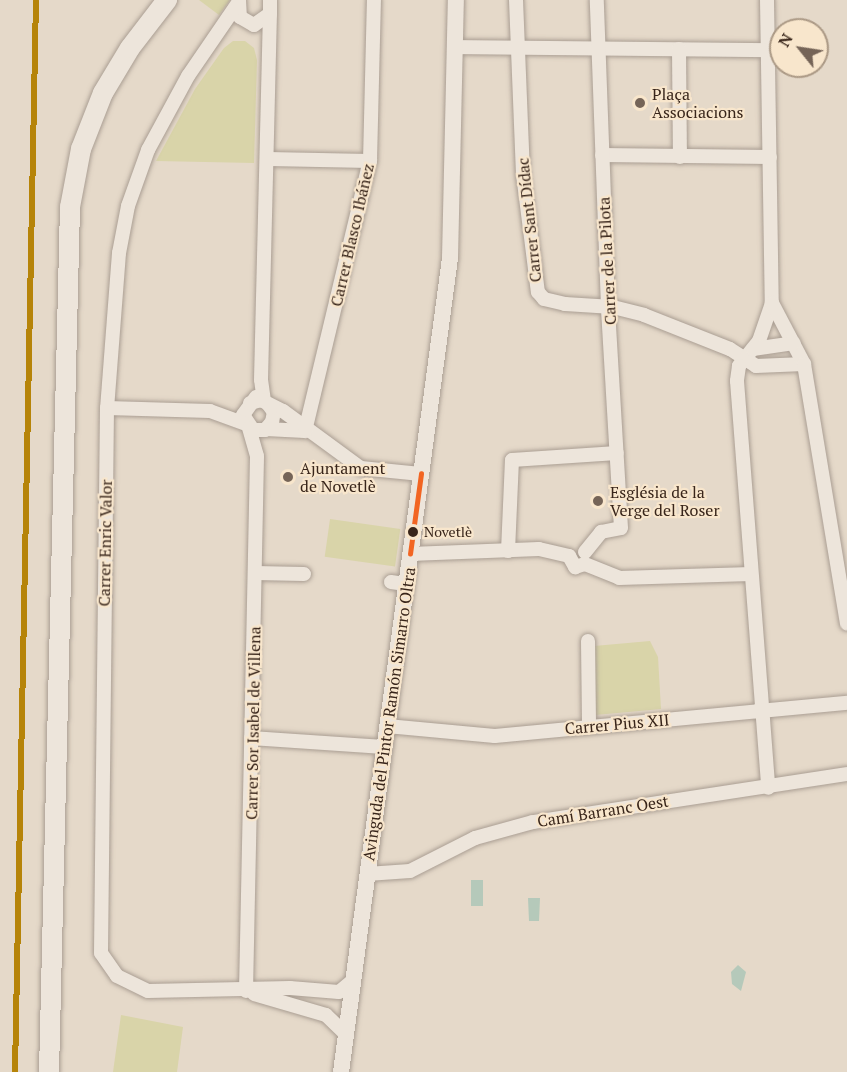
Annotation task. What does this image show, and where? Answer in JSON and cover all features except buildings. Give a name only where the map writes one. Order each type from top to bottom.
[{"type":"main road","points":[[49,1072],[70,207],[81,149],[103,93],[130,48],[167,0]]},
{"type":"street","name":"Carrer Blasco Ibáñez","points":[[305,430],[370,161],[374,0]]},
{"type":"street","name":"Avinguda del Pintor Ramón Simarro Oltra","points":[[341,1072],[387,726],[399,583],[410,554],[452,239],[456,0]]},
{"type":"street","name":"Carrer Sant Dídac","points":[[516,0],[523,174],[538,292],[544,299],[565,304],[608,307],[644,315],[748,354],[761,367],[804,364]]},
{"type":"street","name":"Carrer de la Pilota","points":[[585,558],[601,532],[621,528],[608,307],[597,0]]},
{"type":"street","points":[[766,0],[772,303],[737,381],[768,788]]},
{"type":"street","points":[[238,1],[240,17],[250,24],[269,61]]},
{"type":"street","name":"Carrer Enric Valor","points":[[238,1],[171,105],[132,191],[114,293],[107,408],[101,953],[117,976],[148,991],[246,991],[290,988],[339,992],[352,981]]},
{"type":"street","points":[[250,24],[260,24],[271,5]]},
{"type":"street","points":[[248,426],[243,415],[248,404],[257,394],[261,380],[271,5]]},
{"type":"street","points":[[456,47],[768,50]]},
{"type":"street","points":[[680,49],[680,157]]},
{"type":"street","points":[[602,156],[770,157]]},
{"type":"street","points":[[268,159],[370,161]]},
{"type":"street","points":[[772,303],[804,364],[847,623]]},
{"type":"street","points":[[748,354],[794,343]]},
{"type":"street","points":[[261,380],[266,402],[274,417],[266,429]]},
{"type":"street","points":[[210,411],[219,406],[266,402],[305,430],[343,452],[361,468],[421,474]]},
{"type":"street","points":[[107,408],[210,411],[248,426],[305,430]]},
{"type":"street","name":"Carrer Sor Isabel de Villena","points":[[248,426],[257,456]]},
{"type":"street","name":"Carrer Sor Isabel de Villena","points":[[246,991],[257,456],[266,429]]},
{"type":"street","points":[[508,551],[512,460],[617,453]]},
{"type":"street","points":[[410,554],[539,549],[569,556],[575,567],[585,558],[619,578],[751,574]]},
{"type":"street","points":[[255,573],[304,574]]},
{"type":"street","points":[[588,641],[589,726]]},
{"type":"street","name":"Carrer Pius XII","points":[[387,726],[485,736],[847,703]]},
{"type":"street","points":[[251,738],[384,747]]},
{"type":"street","name":"Camí Barranc Oest","points":[[367,874],[410,871],[475,838],[533,822],[768,788],[847,774]]},
{"type":"street","name":"Carrer Enric Valor","points":[[246,991],[326,1015],[345,1034]]},
{"type":"shaded area","points":[[199,0],[230,0],[219,15]]},
{"type":"shaded area","points":[[233,41],[245,41],[254,48],[257,60],[254,163],[156,161],[195,89],[224,48]]},
{"type":"shaded area","points":[[330,519],[400,529],[395,567],[325,557]]},
{"type":"shaded area","points":[[650,641],[658,657],[661,709],[595,715],[594,646]]},
{"type":"shaded area","points":[[471,880],[483,880],[483,906],[471,906]]},
{"type":"shaded area","points":[[528,898],[540,898],[539,921],[529,921]]},
{"type":"shaded area","points":[[738,965],[746,972],[741,991],[732,984],[731,972]]},
{"type":"shaded area","points":[[121,1015],[183,1027],[177,1072],[113,1072]]},
{"type":"transit line","points":[[15,1072],[36,0]]},
{"type":"transit line","points":[[410,554],[421,474]]},
{"type":"place","name":"Plaça Associacions","points":[[640,103]]},
{"type":"place","name":"Ajuntament de Novetlè","points":[[288,477]]},
{"type":"place","name":"Església de la Verge del Roser","points":[[598,501]]},
{"type":"place","name":"Novetlè","points":[[413,532]]}]
